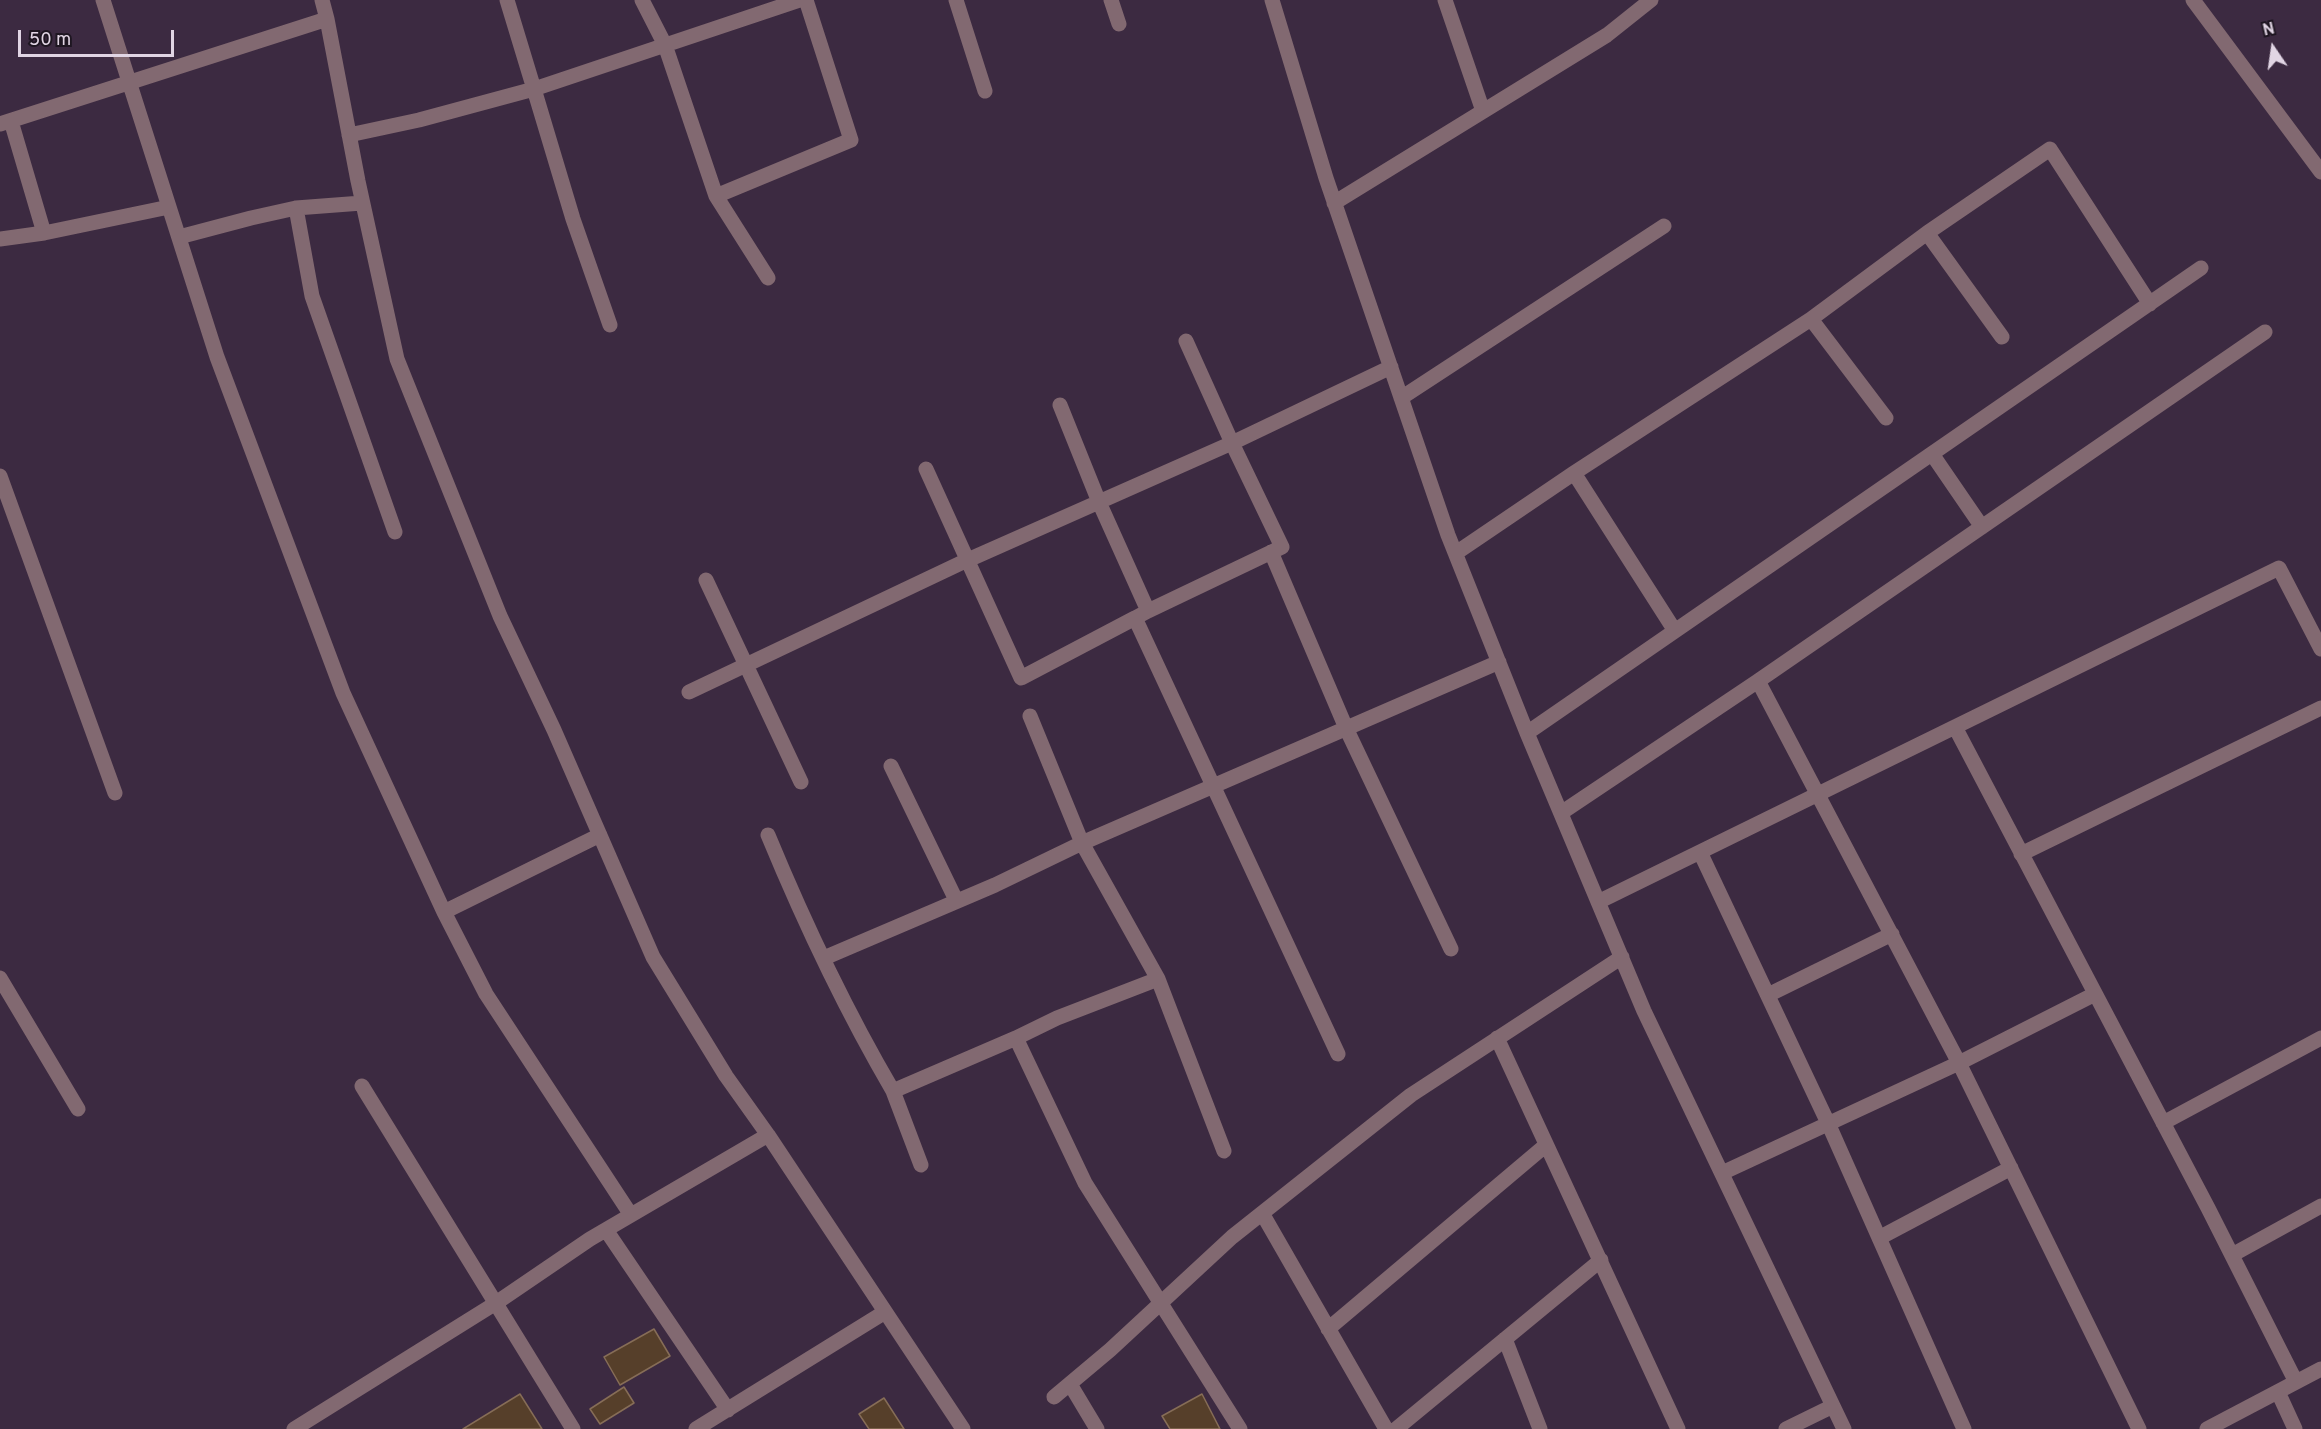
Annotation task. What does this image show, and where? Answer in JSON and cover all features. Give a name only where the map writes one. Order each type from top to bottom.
[{"type":"street","points":[[103,0],[218,357],[343,693],[444,912],[486,994],[630,1215]]},
{"type":"street","points":[[322,0],[363,203],[398,359],[500,616],[554,730],[653,957],[726,1076],[768,1135],[963,1429]]},
{"type":"street","points":[[507,0],[573,219],[610,325]]},
{"type":"street","points":[[642,0],[665,45],[716,196],[768,278]]},
{"type":"street","points":[[349,135],[419,120],[534,89],[800,0]]},
{"type":"street","points":[[716,196],[851,140],[806,0]]},
{"type":"street","points":[[956,0],[985,91]]},
{"type":"street","points":[[1111,0],[1119,24]]},
{"type":"street","points":[[1272,0],[1335,202],[1401,398],[1456,553],[1527,733],[1644,1011],[1844,1429]]},
{"type":"street","points":[[1445,0],[1483,111]]},
{"type":"street","points":[[1335,202],[1607,35],[1651,0]]},
{"type":"street","points":[[2193,0],[2321,172]]},
{"type":"street","points":[[44,233],[6,122],[327,20]]},
{"type":"street","points":[[1456,553],[1810,319],[1927,233],[2050,149],[2150,304]]},
{"type":"street","points":[[179,237],[296,208],[363,203]]},
{"type":"street","points":[[0,239],[44,233],[169,207]]},
{"type":"street","points":[[296,208],[312,296],[395,532]]},
{"type":"street","points":[[1401,398],[1664,226]]},
{"type":"street","points":[[1927,233],[2002,338]]},
{"type":"street","points":[[1527,733],[2201,268]]},
{"type":"street","points":[[1810,319],[1886,418]]},
{"type":"street","points":[[1561,813],[1758,681],[2265,332]]},
{"type":"street","points":[[926,470],[1021,678],[1142,615],[1282,547],[1186,341]]},
{"type":"street","points":[[689,692],[968,560],[1233,443],[1391,367]]},
{"type":"street","points":[[1060,405],[1142,615],[1213,786],[1338,1054]]},
{"type":"street","points":[[1932,454],[1982,527]]},
{"type":"street","points":[[1574,473],[1675,631]]},
{"type":"street","points":[[0,476],[115,793]]},
{"type":"street","points":[[1272,552],[1346,728],[1451,949]]},
{"type":"street","points":[[1598,902],[2279,568],[2321,650]]},
{"type":"street","points":[[706,580],[801,782]]},
{"type":"street","points":[[824,958],[995,885],[1082,843],[1499,662]]},
{"type":"street","points":[[1758,681],[1959,1063],[2139,1429]]},
{"type":"street","points":[[2021,854],[2321,708]]},
{"type":"street","points":[[1030,716],[1082,843],[1158,980],[1224,1151]]},
{"type":"street","points":[[1955,727],[2232,1255],[2296,1382]]},
{"type":"street","points":[[891,766],[956,900]]},
{"type":"street","points":[[444,912],[600,835]]},
{"type":"street","points":[[768,835],[858,1032],[893,1091],[921,1165]]},
{"type":"street","points":[[1700,852],[1828,1124],[1964,1429]]},
{"type":"street","points":[[1768,995],[1892,934]]},
{"type":"street","points":[[1054,1396],[1160,1304],[1232,1236],[1411,1095],[1622,957]]},
{"type":"street","points":[[0,978],[78,1109]]},
{"type":"street","points":[[893,1091],[1057,1018],[1158,980]]},
{"type":"street","points":[[1722,1173],[1959,1063],[2095,994]]},
{"type":"street","points":[[1016,1038],[1085,1183],[1240,1429]]},
{"type":"street","points":[[1497,1038],[1678,1429]]},
{"type":"street","points":[[2163,1123],[2321,1038]]},
{"type":"street","points":[[362,1086],[573,1429]]},
{"type":"street","points":[[294,1429],[496,1303],[630,1215],[768,1135]]},
{"type":"street","points":[[1328,1329],[1546,1145]]},
{"type":"street","points":[[1879,1238],[2011,1168]]},
{"type":"street","points":[[2232,1255],[2321,1206]]},
{"type":"street","points":[[1262,1213],[1386,1429]]},
{"type":"street","points":[[606,1230],[728,1410]]},
{"type":"street","points":[[1396,1429],[1601,1260]]},
{"type":"street","points":[[696,1429],[885,1312]]},
{"type":"street","points":[[1505,1339],[1540,1429]]},
{"type":"street","points":[[2207,1429],[2321,1369]]},
{"type":"street","points":[[1070,1384],[1097,1429]]},
{"type":"street","points":[[2278,1392],[2295,1429]]},
{"type":"street","points":[[1786,1429],[1833,1406]]},
{"type":"building","points":[[654,1329],[670,1356],[620,1385],[604,1357]]},
{"type":"building","points":[[624,1387],[634,1403],[600,1424],[590,1409]]},
{"type":"building","points":[[520,1394],[542,1429],[463,1429]]},
{"type":"building","points":[[1202,1394],[1220,1429],[1170,1429],[1162,1416]]},
{"type":"building","points":[[884,1398],[904,1429],[869,1429],[859,1414]]}]
